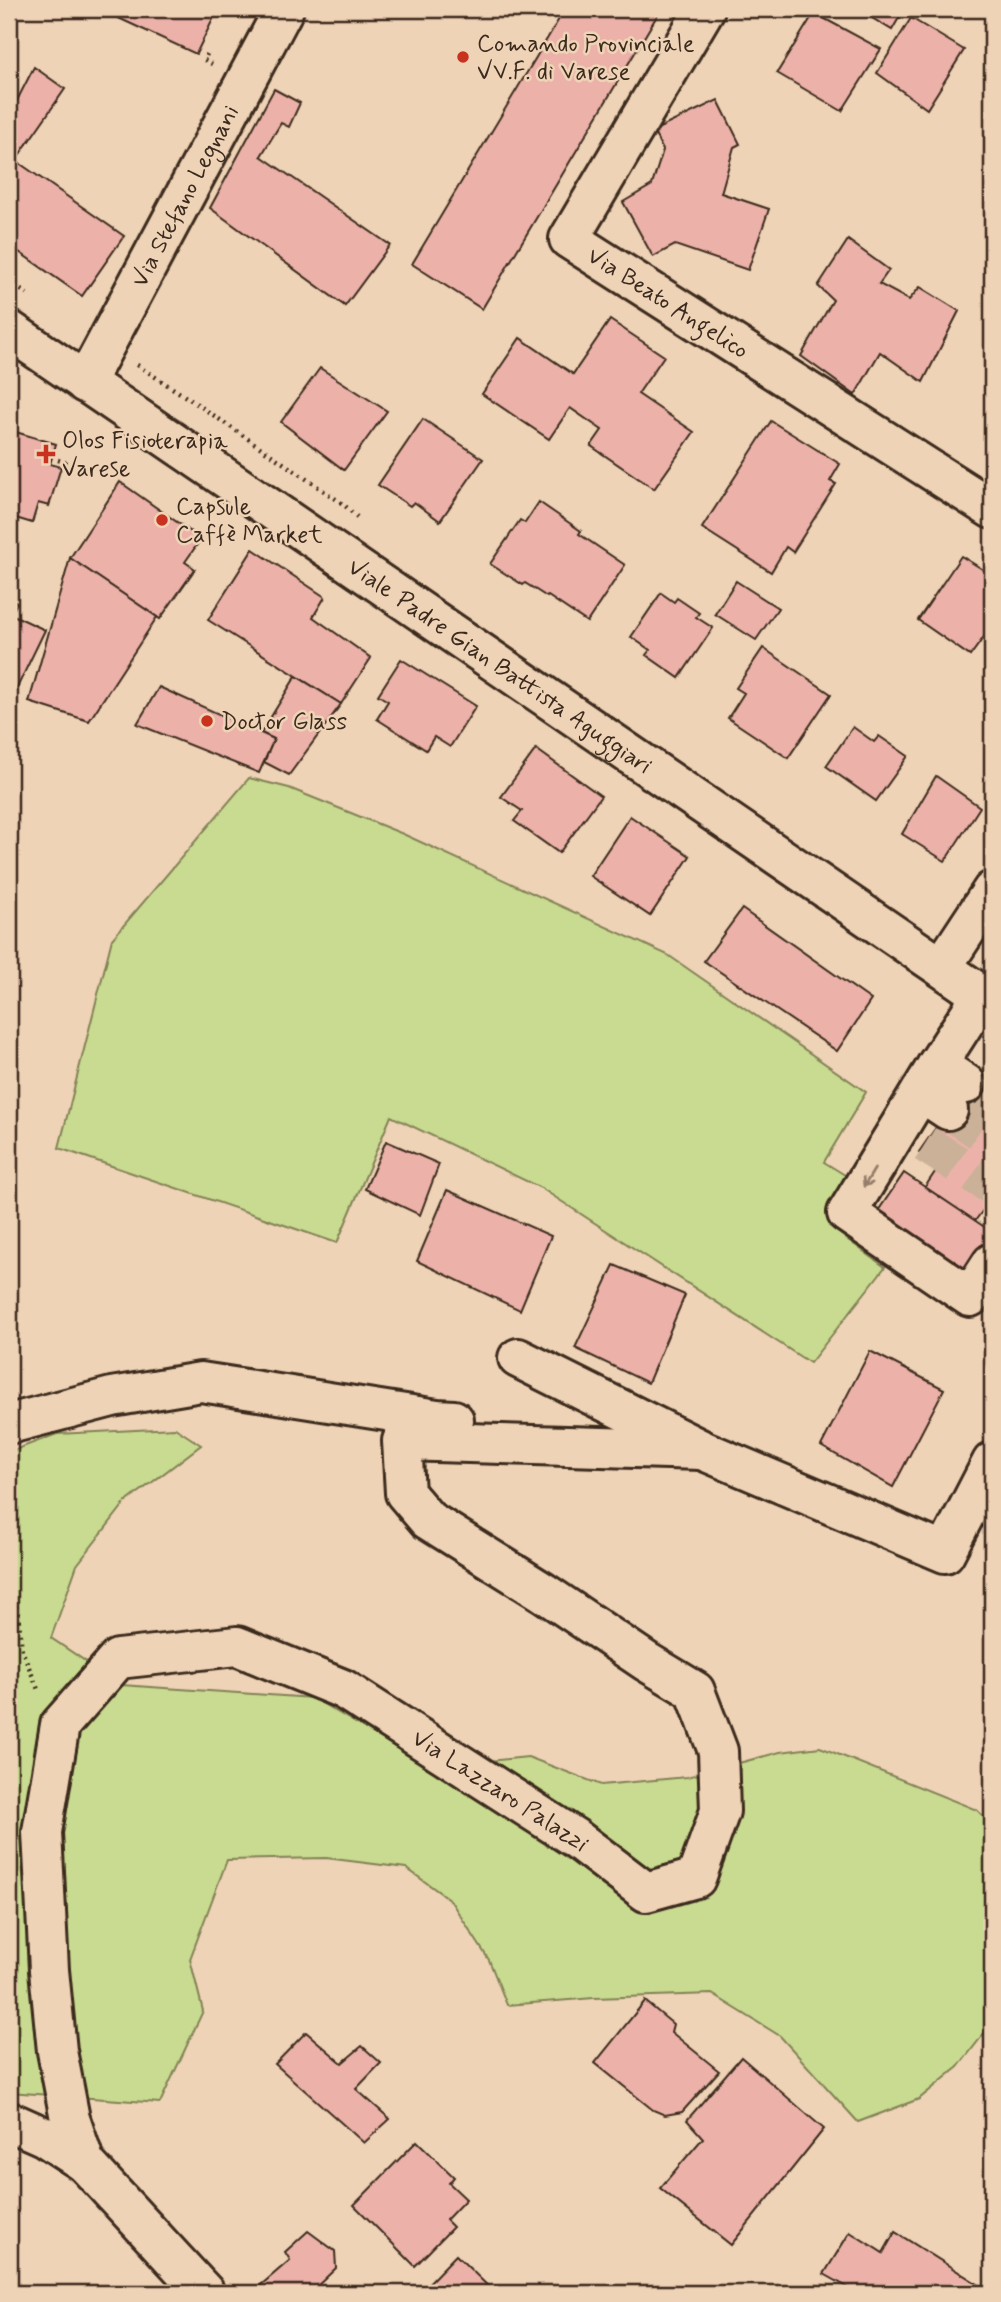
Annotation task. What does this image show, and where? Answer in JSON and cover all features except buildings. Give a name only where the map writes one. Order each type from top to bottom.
[{"type":"street","name":"Via Stefano Legnani","points":[[85,383],[284,9]]},
{"type":"street","name":"Via Beato Angelico","points":[[705,9],[569,239],[992,509]]},
{"type":"street","name":"Viale Padre Gian Battista Aguggiari","points":[[9,331],[987,999]]},
{"type":"street","points":[[942,967],[992,891]]},
{"type":"street","points":[[987,999],[943,1088],[912,1136],[847,1213],[981,1304],[992,1264]]},
{"type":"street","name":"Via Lazzaro Palazzi","points":[[518,1357],[702,1450],[945,1553],[992,1462]]},
{"type":"street","name":"Via Lazzaro Palazzi","points":[[9,1424],[111,1397],[201,1382],[437,1419],[649,1424]]},
{"type":"street","name":"Via Lazzaro Palazzi","points":[[205,2293],[85,2163],[70,2119],[57,2051],[49,1970],[43,1832],[61,1725],[118,1659],[237,1646],[343,1689],[575,1838],[646,1892],[696,1878],[720,1811],[718,1751],[695,1692],[428,1520],[405,1493],[402,1441],[702,1450]]},
{"type":"street","points":[[9,2121],[45,2137],[85,2163]]},
{"type":"path","points":[[204,60],[207,54]]},
{"type":"path","points":[[58,460],[78,466]]},
{"type":"path","points":[[9,1594],[18,1611],[22,1650],[58,1738]]},
{"type":"green space","points":[[249,778],[289,788],[403,834],[668,955],[866,1092],[824,1162],[853,1180],[829,1226],[885,1267],[810,1363],[541,1188],[391,1116],[337,1243],[59,1148],[112,939]]},
{"type":"green space","points":[[175,1428],[201,1445],[125,1503],[77,1565],[51,1638],[121,1685],[313,1698],[430,1767],[528,1757],[601,1785],[687,1777],[780,1752],[820,1747],[977,1810],[992,1825],[992,2023],[958,2067],[919,2099],[858,2122],[780,2036],[712,1994],[594,1998],[507,2005],[489,1960],[450,1900],[406,1868],[326,1858],[227,1860],[190,1959],[203,2011],[160,2103],[9,2092],[9,1452],[57,1434]]},
{"type":"tunnel","points":[[966,1084],[992,1101]]},
{"type":"tunnel","points":[[948,1110],[992,1139]]},
{"type":"tunnel","points":[[925,1144],[992,1186]]},
{"type":"place","name":"Comando Provinciale VV.F. di Varese","points":[[463,57]]},
{"type":"place","name":"Olos Fisioterapia Varese","points":[[46,454]]},
{"type":"place","name":"Capsule Caffè Market","points":[[162,520]]},
{"type":"place","name":"Doctor Glass","points":[[207,721]]}]
